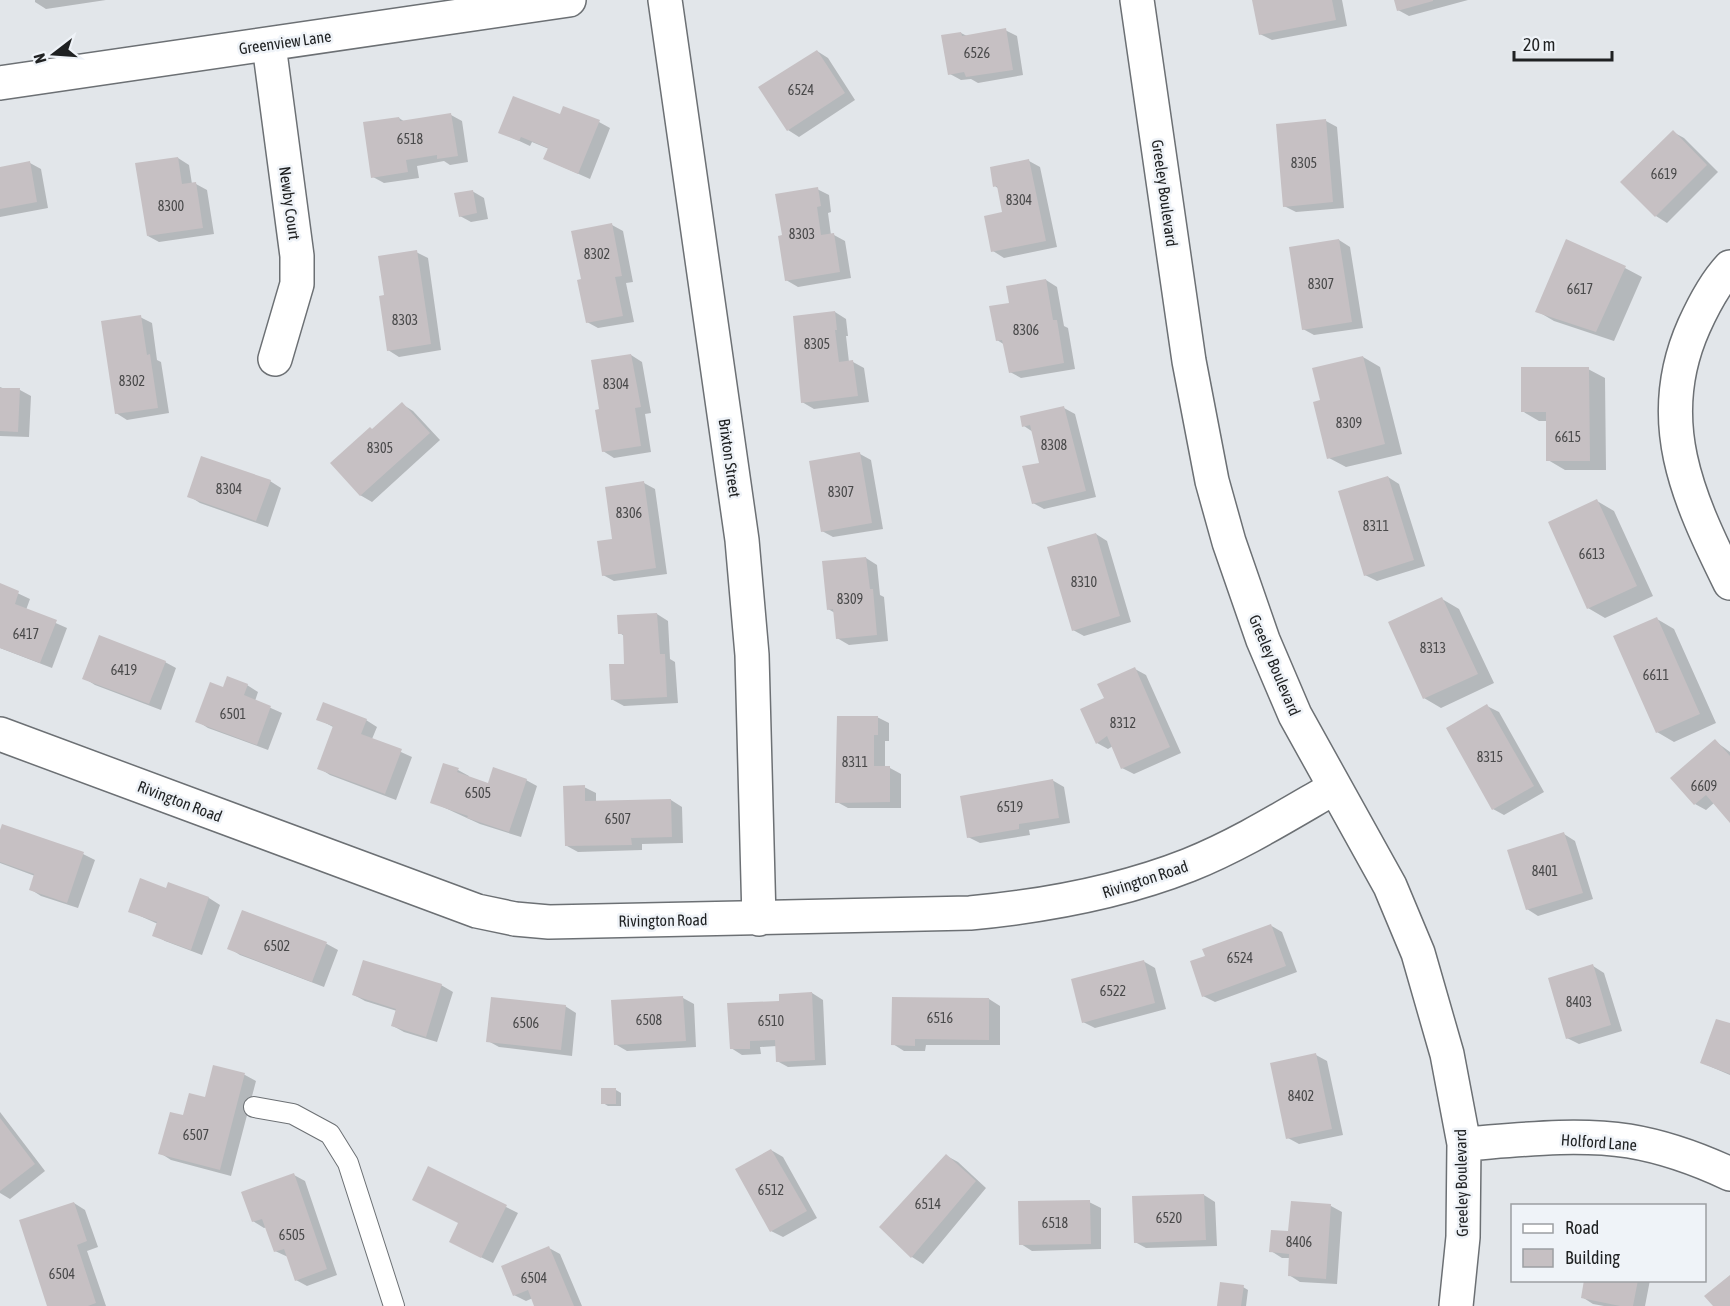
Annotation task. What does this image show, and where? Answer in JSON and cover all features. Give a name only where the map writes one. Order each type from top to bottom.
[{"type":"street","name":"Greenview Lane","points":[[0,83],[569,0]]},
{"type":"street","name":"Brixton Street","points":[[665,0],[742,540],[752,655],[759,919]]},
{"type":"street","name":"Greeley Boulevard","points":[[1137,0],[1189,361],[1212,481],[1229,542],[1263,640],[1295,715],[1390,886],[1418,953],[1447,1054],[1464,1144],[1463,1237],[1456,1306]]},
{"type":"street","name":"Newby Court","points":[[269,45],[297,256],[297,284],[275,359]]},
{"type":"street","points":[[1730,267],[1701,311],[1689,336],[1680,371],[1675,409],[1678,449],[1690,496],[1730,583]]},
{"type":"street","name":"Rivington Road","points":[[0,734],[477,911],[515,919],[549,922],[970,913],[1033,907],[1089,897],[1144,882],[1191,865],[1242,840],[1334,788]]},
{"type":"street","name":"Holford Lane","points":[[1464,1144],[1540,1138],[1629,1141],[1695,1158],[1730,1174]]},
{"type":"lane","points":[[254,1107],[293,1114],[330,1134],[348,1163],[393,1306]]},
{"type":"building","points":[[1252,0],[1332,0],[1336,20],[1259,35]]},
{"type":"building","points":[[1394,0],[1433,0],[1433,1],[1397,11]]},
{"type":"building","points":[[1006,28],[1013,70],[966,77],[964,72],[948,75],[941,35],[961,32],[962,36]]},
{"type":"building","points":[[817,50],[845,93],[787,131],[758,87]]},
{"type":"building","points":[[513,96],[560,114],[563,106],[600,120],[578,174],[543,159],[548,148],[521,137],[519,141],[498,133]]},
{"type":"building","points":[[451,113],[458,156],[437,159],[437,155],[406,160],[408,172],[371,178],[363,122],[399,117],[400,121]]},
{"type":"building","points":[[1326,119],[1333,202],[1283,207],[1276,124]]},
{"type":"building","points":[[1673,130],[1707,165],[1655,217],[1620,182]]},
{"type":"building","points":[[178,157],[182,184],[196,182],[203,228],[147,236],[135,163]]},
{"type":"building","points":[[1029,159],[1046,241],[991,252],[984,216],[1002,212],[997,186],[993,187],[990,167]]},
{"type":"building","points":[[30,161],[37,202],[0,209],[0,167]]},
{"type":"building","points":[[818,187],[821,206],[817,207],[821,235],[834,233],[840,272],[785,281],[778,236],[782,235],[775,194]]},
{"type":"building","points":[[473,190],[477,213],[459,217],[454,193]]},
{"type":"building","points":[[612,223],[622,276],[615,277],[623,316],[586,323],[577,280],[581,279],[571,231]]},
{"type":"building","points":[[1339,239],[1352,322],[1302,330],[1289,247]]},
{"type":"building","points":[[1566,239],[1626,266],[1596,332],[1535,312]]},
{"type":"building","points":[[417,250],[431,344],[387,351],[379,296],[384,295],[378,256]]},
{"type":"building","points":[[1046,279],[1053,320],[1057,320],[1064,363],[1009,373],[1002,340],[996,341],[989,306],[1009,303],[1006,286]]},
{"type":"building","points":[[835,311],[839,362],[853,360],[858,396],[801,403],[793,316]]},
{"type":"building","points":[[141,315],[147,355],[150,354],[158,408],[115,414],[101,321]]},
{"type":"building","points":[[631,354],[641,407],[635,408],[641,446],[602,452],[595,410],[599,409],[591,360]]},
{"type":"building","points":[[1363,356],[1385,444],[1327,459],[1313,402],[1320,400],[1312,368]]},
{"type":"building","points":[[1521,367],[1589,367],[1590,461],[1546,461],[1546,412],[1521,412]]},
{"type":"building","points":[[0,388],[20,388],[18,432],[0,431]]},
{"type":"building","points":[[402,402],[430,433],[360,496],[330,463]]},
{"type":"building","points":[[1064,406],[1086,491],[1032,504],[1022,466],[1039,463],[1030,425],[1022,427],[1020,416]]},
{"type":"building","points":[[860,452],[872,523],[821,532],[809,461]]},
{"type":"building","points":[[201,456],[271,480],[256,521],[187,497]]},
{"type":"building","points":[[1388,476],[1414,560],[1364,576],[1338,491]]},
{"type":"building","points":[[644,481],[656,568],[602,576],[597,541],[612,539],[605,487]]},
{"type":"building","points":[[1597,499],[1637,586],[1587,609],[1548,522]]},
{"type":"building","points":[[1096,533],[1120,616],[1072,631],[1047,547]]},
{"type":"building","points":[[866,557],[870,589],[873,589],[877,635],[836,639],[833,609],[827,610],[822,561]]},
{"type":"building","points":[[0,583],[19,591],[15,604],[57,620],[40,663],[0,648]]},
{"type":"building","points":[[1442,597],[1478,674],[1423,699],[1388,622]]},
{"type":"building","points":[[657,613],[660,654],[665,654],[667,697],[611,700],[609,664],[624,664],[623,634],[618,634],[617,615]]},
{"type":"building","points":[[1657,617],[1700,714],[1656,733],[1613,636]]},
{"type":"building","points":[[99,635],[166,661],[149,704],[82,679]]},
{"type":"building","points":[[1135,667],[1170,747],[1121,769],[1107,736],[1096,744],[1080,709],[1104,698],[1097,684]]},
{"type":"building","points":[[227,676],[248,684],[244,695],[271,706],[257,745],[195,722],[210,682],[223,687]]},
{"type":"building","points":[[323,702],[367,719],[361,734],[402,749],[385,794],[317,769],[333,726],[316,720]]},
{"type":"building","points":[[1487,704],[1534,786],[1492,810],[1446,728]]},
{"type":"building","points":[[837,716],[878,716],[878,735],[874,735],[874,766],[890,766],[890,802],[835,803]]},
{"type":"building","points":[[1715,739],[1730,756],[1730,823],[1706,795],[1694,805],[1670,778]]},
{"type":"building","points":[[443,763],[459,768],[457,772],[488,783],[493,767],[527,779],[509,832],[430,803]]},
{"type":"building","points":[[1053,779],[1059,818],[1019,824],[1019,829],[967,838],[960,796]]},
{"type":"building","points":[[585,785],[585,801],[671,799],[672,837],[631,838],[632,845],[565,846],[563,786]]},
{"type":"building","points":[[2,824],[84,852],[67,903],[29,890],[34,874],[0,862]]},
{"type":"building","points":[[1564,832],[1583,893],[1526,910],[1507,850]]},
{"type":"building","points":[[140,878],[166,888],[168,882],[209,897],[191,950],[152,936],[157,922],[128,912]]},
{"type":"building","points":[[242,910],[327,942],[312,982],[227,949]]},
{"type":"building","points":[[1271,924],[1286,966],[1202,997],[1190,961],[1205,956],[1202,949]]},
{"type":"building","points":[[363,960],[442,984],[426,1037],[391,1026],[396,1009],[352,995]]},
{"type":"building","points":[[1144,960],[1155,1003],[1082,1023],[1071,979]]},
{"type":"building","points":[[1593,964],[1611,1025],[1566,1039],[1548,978]]},
{"type":"building","points":[[812,992],[815,1060],[776,1062],[775,1040],[750,1041],[750,1049],[730,1049],[727,1003],[779,1001],[779,994]]},
{"type":"building","points":[[683,996],[686,1041],[614,1045],[611,1000]]},
{"type":"building","points":[[491,997],[566,1005],[561,1050],[486,1042]]},
{"type":"building","points":[[892,997],[989,998],[989,1040],[915,1039],[915,1046],[891,1045]]},
{"type":"building","points":[[1716,1019],[1730,1023],[1730,1074],[1700,1063]]},
{"type":"building","points":[[1316,1053],[1332,1129],[1286,1139],[1270,1063]]},
{"type":"building","points":[[213,1065],[245,1073],[220,1170],[158,1154],[170,1112],[183,1115],[189,1093],[205,1097]]},
{"type":"building","points":[[601,1088],[616,1088],[616,1104],[601,1104]]},
{"type":"building","points":[[0,1118],[35,1164],[0,1191]]},
{"type":"building","points":[[771,1149],[807,1211],[770,1232],[735,1169]]},
{"type":"building","points":[[946,1154],[976,1181],[911,1258],[879,1227]]},
{"type":"building","points":[[428,1166],[507,1205],[481,1258],[449,1242],[458,1223],[412,1200]]},
{"type":"building","points":[[294,1173],[327,1269],[295,1281],[284,1249],[274,1252],[262,1219],[252,1222],[241,1192]]},
{"type":"building","points":[[1204,1194],[1206,1240],[1134,1243],[1132,1196]]},
{"type":"building","points":[[1090,1200],[1091,1244],[1019,1245],[1018,1201]]},
{"type":"building","points":[[1291,1201],[1331,1204],[1326,1279],[1288,1276],[1289,1254],[1269,1252],[1271,1230],[1288,1231]]},
{"type":"building","points":[[74,1202],[87,1241],[77,1245],[96,1303],[88,1306],[47,1306],[19,1220]]},
{"type":"building","points":[[549,1246],[574,1306],[534,1306],[528,1290],[513,1296],[501,1266]]},
{"type":"building","points":[[1730,1275],[1730,1306],[1713,1306],[1704,1296]]},
{"type":"building","points":[[1220,1282],[1244,1285],[1241,1306],[1217,1306]]},
{"type":"building","points":[[1584,1282],[1638,1282],[1633,1306],[1620,1306],[1581,1298]]}]
